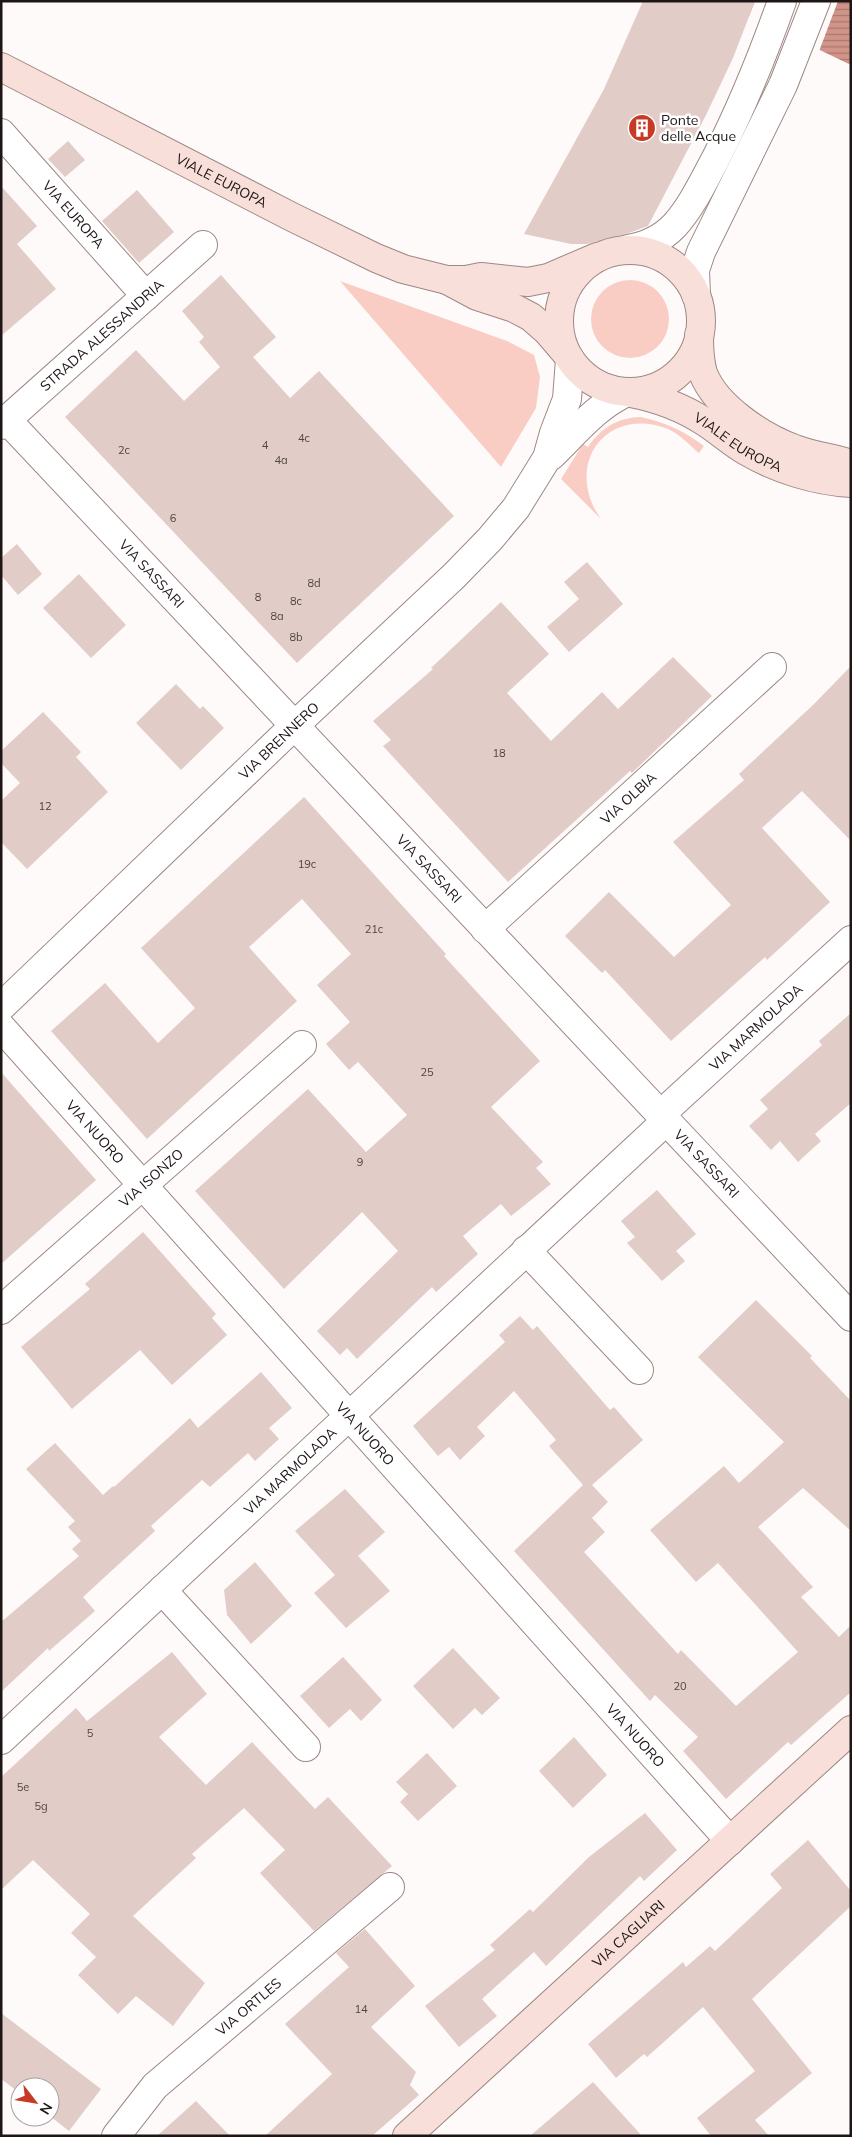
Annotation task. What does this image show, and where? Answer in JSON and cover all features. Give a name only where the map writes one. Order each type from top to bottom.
[{"type":"main road","name":"VIALE EUROPA","points":[[1,67],[210,175],[376,258],[403,269],[457,281],[481,277],[518,282],[538,281],[597,258]]},
{"type":"main road","points":[[628,249],[652,253],[668,261],[683,274],[696,295],[701,320],[699,333],[691,356],[674,376],[652,388],[627,392],[593,382],[584,376],[570,359],[560,334],[560,308],[567,287],[580,270],[607,253],[628,249]]},
{"type":"main road","name":"VIALE EUROPA","points":[[447,280],[477,296],[506,304],[530,317],[557,341],[570,359]]},
{"type":"main road","name":"VIALE EUROPA","points":[[699,333],[701,363],[704,374],[716,393],[737,415],[760,432],[783,444],[808,454],[851,464]]},
{"type":"main road","name":"VIALE EUROPA","points":[[627,392],[655,398],[679,408],[706,423],[745,450],[774,465],[815,477],[851,483]]},
{"type":"main road","name":"VIA CAGLIARI","points":[[406,2136],[851,1730]]},
{"type":"street","points":[[628,249],[655,241],[674,225],[703,182],[733,122],[760,60],[782,1]]},
{"type":"street","points":[[696,295],[695,270],[705,243],[784,85],[816,1]]},
{"type":"street","name":"VIA EUROPA","points":[[1,133],[146,296]]},
{"type":"street","name":"STRADA ALESSANDRIA","points":[[4,422],[203,245]]},
{"type":"street","name":"VIA BRENNERO","points":[[544,465],[567,399],[570,359]]},
{"type":"street","name":"VIA BRENNERO","points":[[1,1007],[294,726],[479,552],[516,508],[544,465],[582,423],[613,399],[627,392]]},
{"type":"street","name":"VIA SASSARI","points":[[4,422],[486,929],[851,1318]]},
{"type":"street","name":"VIA OLBIA","points":[[486,929],[772,667]]},
{"type":"street","name":"VIA MARMOLADA","points":[[1,1740],[526,1250],[851,940]]},
{"type":"street","name":"VIA NUORO","points":[[1,1027],[730,1841]]},
{"type":"street","name":"VIA ISONZO","points":[[1,1310],[302,1045]]},
{"type":"street","points":[[526,1250],[639,1370]]},
{"type":"street","points":[[162,1590],[306,1747]]},
{"type":"street","name":"VIA ORTLES","points":[[116,2136],[154,2086],[390,1887]]},
{"type":"shaded area","points":[[718,1],[851,1],[851,65]]},
{"type":"shaded area","points":[[630,280],[645,283],[658,291],[666,304],[669,319],[666,334],[658,347],[645,355],[630,358],[615,355],[602,347],[594,334],[591,319],[594,304],[602,291],[615,283]]},
{"type":"shaded area","points":[[340,281],[507,341],[534,355],[540,377],[536,408],[501,467]]},
{"type":"shaded area","points":[[640,417],[674,428],[704,446],[699,453],[672,431],[645,424],[626,425],[609,433],[597,445],[589,461],[587,479],[590,499],[601,519],[561,479],[583,444],[588,447],[598,434],[610,425],[624,419]]},
{"type":"pier","points":[[755,1],[838,1],[818,54],[748,19]]},
{"type":"building","name":"Ponte delle Acque","points":[[643,1],[755,1],[733,58],[707,113],[648,226],[618,237],[613,244],[598,241],[587,244],[571,244],[524,234],[604,89]]},
{"type":"building","points":[[68,141],[85,160],[65,177],[48,159]]},
{"type":"building","points":[[1,186],[37,226],[17,244],[56,289],[1,336]]},
{"type":"building","points":[[137,190],[174,232],[139,263],[102,221]]},
{"type":"building","points":[[221,275],[276,337],[253,357],[290,398],[319,371],[454,516],[297,663],[65,417],[136,350],[184,401],[220,367],[199,342],[204,337],[182,311]]},
{"type":"building","points":[[17,544],[42,574],[18,595],[1,575],[1,558]]},
{"type":"building","points":[[587,562],[623,604],[569,652],[547,627],[579,599],[564,582]]},
{"type":"building","points":[[79,574],[126,625],[91,658],[43,608]]},
{"type":"building","points":[[501,602],[549,654],[507,693],[551,741],[602,692],[618,709],[673,657],[712,696],[632,773],[630,771],[508,882],[383,746],[391,740],[373,721],[433,669],[431,668]]},
{"type":"building","points":[[851,666],[851,841],[802,791],[762,828],[830,902],[767,960],[765,957],[671,1041],[605,970],[602,973],[565,936],[609,892],[674,957],[731,905],[673,842],[744,780],[739,774],[814,704]]},
{"type":"building","points":[[176,684],[200,709],[203,706],[224,728],[181,770],[136,723]]},
{"type":"building","points":[[43,712],[81,752],[76,757],[108,792],[27,869],[1,842],[1,801],[20,783],[1,763],[1,751]]},
{"type":"building","points":[[304,797],[446,954],[444,956],[540,1061],[491,1107],[543,1162],[536,1168],[551,1184],[511,1216],[501,1204],[463,1236],[478,1254],[436,1292],[432,1287],[357,1359],[347,1348],[340,1355],[317,1331],[398,1251],[362,1212],[284,1289],[195,1191],[308,1089],[366,1152],[407,1115],[358,1062],[349,1070],[326,1044],[350,1022],[317,985],[351,954],[302,899],[249,947],[297,1001],[147,1139],[51,1031],[105,983],[158,1043],[195,1008],[141,948]]},
{"type":"building","points":[[851,1013],[851,1103],[815,1134],[821,1141],[798,1162],[780,1141],[771,1150],[749,1126],[768,1109],[760,1100],[822,1045],[819,1041]]},
{"type":"building","points":[[1,1072],[96,1180],[1,1264]]},
{"type":"building","points":[[657,1190],[696,1234],[676,1251],[685,1261],[662,1281],[627,1243],[635,1237],[621,1221]]},
{"type":"building","points":[[143,1232],[216,1314],[212,1318],[227,1335],[172,1385],[140,1350],[72,1409],[21,1347],[90,1289],[85,1284]]},
{"type":"building","points":[[756,1300],[812,1356],[810,1358],[851,1401],[851,1531],[803,1488],[758,1527],[813,1587],[801,1597],[839,1637],[851,1625],[851,1692],[791,1745],[788,1742],[726,1799],[683,1751],[698,1737],[655,1695],[650,1701],[514,1551],[583,1485],[549,1446],[556,1440],[514,1391],[477,1427],[485,1436],[460,1460],[449,1447],[438,1456],[413,1426],[505,1342],[499,1335],[520,1316],[533,1330],[537,1326],[610,1410],[614,1407],[643,1440],[592,1485],[608,1502],[592,1518],[605,1532],[584,1552],[678,1654],[681,1650],[736,1706],[798,1652],[718,1563],[696,1582],[650,1530],[724,1466],[739,1483],[784,1442],[698,1357]]},
{"type":"building","points":[[261,1372],[292,1408],[269,1428],[279,1439],[255,1461],[248,1453],[210,1487],[202,1480],[151,1526],[155,1531],[83,1597],[95,1611],[49,1651],[48,1648],[1,1692],[1,1622],[79,1556],[72,1549],[81,1541],[68,1527],[75,1521],[26,1469],[55,1443],[103,1495],[190,1418],[198,1428]]},
{"type":"building","points":[[345,1489],[385,1532],[358,1556],[390,1591],[346,1628],[314,1593],[335,1575],[295,1531]]},
{"type":"building","points":[[255,1562],[292,1606],[251,1644],[227,1615],[224,1590]]},
{"type":"building","points":[[453,1648],[500,1698],[482,1715],[475,1708],[453,1729],[413,1686]]},
{"type":"building","points":[[172,1652],[207,1694],[159,1737],[206,1785],[252,1742],[315,1809],[328,1797],[392,1866],[314,1931],[260,1873],[285,1850],[244,1808],[192,1854],[196,1858],[133,1916],[205,1983],[173,2026],[136,1996],[118,2014],[78,1975],[96,1957],[71,1933],[90,1914],[33,1860],[1,1890],[1,1777],[76,1708],[87,1721]]},
{"type":"building","points":[[343,1657],[382,1700],[361,1721],[350,1709],[329,1728],[300,1696]]},
{"type":"building","points":[[574,1737],[607,1775],[573,1808],[539,1771]]},
{"type":"building","points":[[427,1753],[457,1786],[418,1821],[400,1802],[408,1794],[396,1782]]},
{"type":"building","points":[[645,1813],[677,1850],[644,1881],[640,1876],[546,1966],[534,1952],[482,1999],[497,2016],[459,2047],[425,2006],[495,1950],[490,1945],[530,1909],[533,1912],[589,1857]]},
{"type":"building","points":[[808,1840],[851,1891],[851,1906],[752,1999],[812,2073],[755,2120],[769,2136],[711,2136],[697,2118],[755,2071],[703,2007],[647,2057],[644,2054],[616,2078],[588,2044],[683,1962],[686,1967],[710,1946],[715,1951],[782,1888],[770,1874]]},
{"type":"building","points":[[365,1929],[415,1986],[371,2027],[416,2072],[410,2085],[419,2095],[372,2136],[265,2136],[332,2074],[285,2024],[349,1967],[336,1953]]},
{"type":"building","points":[[1,2013],[101,2089],[69,2131],[60,2124],[60,2077],[10,2077],[10,2086],[1,2079]]},
{"type":"building","points":[[593,2082],[642,2136],[530,2136]]},
{"type":"building","points":[[196,2101],[230,2136],[157,2136]]},
{"type":"place","name":"Ponte delle Acque","points":[[642,128]]}]
